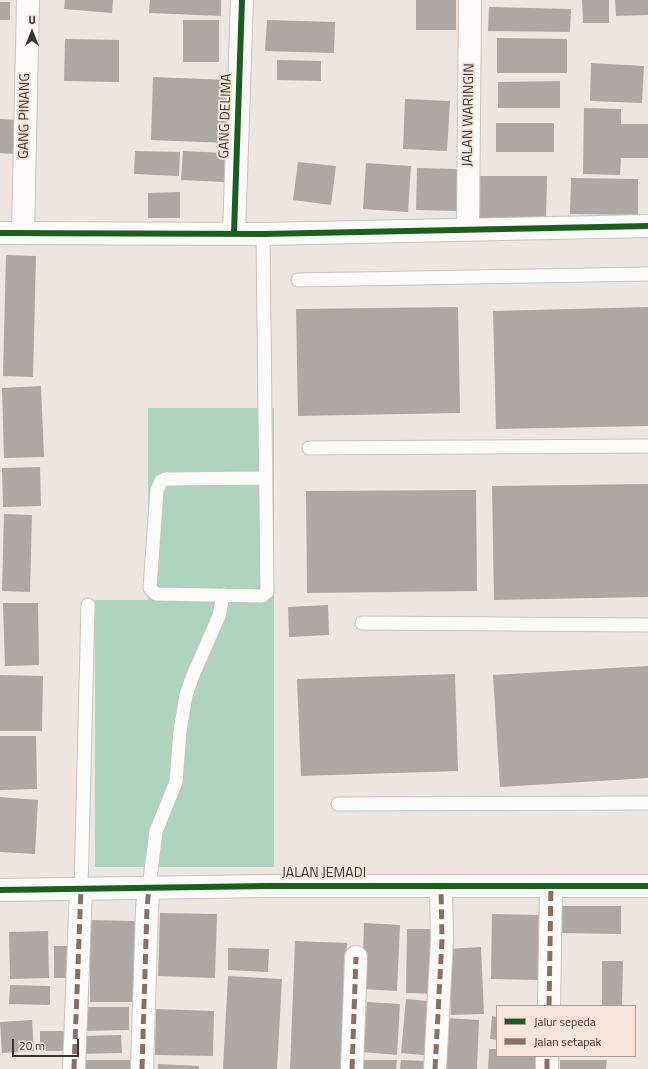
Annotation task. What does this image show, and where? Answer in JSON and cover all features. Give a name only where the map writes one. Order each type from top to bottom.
[{"type":"street","name":"GANG PINANG","points":[[23,233],[28,0]]},
{"type":"street","name":"GANG DELIMA","points":[[234,233],[242,0]]},
{"type":"street","name":"JALAN WARINGIN","points":[[468,229],[470,0]]},
{"type":"street","points":[[0,233],[263,234],[648,226]]},
{"type":"street","points":[[435,1069],[442,940],[441,886]]},
{"type":"street","points":[[548,1005],[551,886]]},
{"type":"street","name":"JALAN JEMADI","points":[[0,890],[149,887],[648,886]]},
{"type":"street","points":[[142,1069],[149,887]]},
{"type":"street","points":[[74,1069],[81,888]]},
{"type":"street","points":[[352,1069],[356,957]]},
{"type":"street","points":[[547,1069],[548,1057]]},
{"type":"lane","points":[[263,234],[267,592],[262,596],[156,594],[150,590],[159,484],[165,479],[265,478]]},
{"type":"lane","points":[[298,280],[648,274]]},
{"type":"lane","points":[[309,448],[648,446]]},
{"type":"lane","points":[[149,887],[156,831],[176,782],[180,732],[186,695],[203,649],[215,627],[223,595]]},
{"type":"lane","points":[[81,888],[88,605]]},
{"type":"lane","points":[[362,623],[648,625]]},
{"type":"lane","points":[[338,804],[648,803]]},
{"type":"green space","points":[[148,408],[274,408],[274,867],[95,867],[95,600],[148,600]]},
{"type":"building","points":[[65,0],[113,0],[112,13],[64,9]]},
{"type":"building","points":[[150,0],[221,0],[221,16],[149,13]]},
{"type":"building","points":[[416,0],[456,0],[456,30],[416,30]]},
{"type":"building","points":[[582,0],[609,0],[609,23],[583,23]]},
{"type":"building","points":[[615,0],[648,0],[648,15],[616,16]]},
{"type":"building","points":[[0,2],[10,2],[10,20],[0,20]]},
{"type":"building","points":[[489,7],[571,9],[570,32],[488,31]]},
{"type":"building","points":[[183,20],[219,20],[219,62],[183,62]]},
{"type":"building","points":[[267,20],[335,22],[334,53],[265,51]]},
{"type":"building","points":[[497,38],[567,39],[567,73],[497,73]]},
{"type":"building","points":[[65,39],[119,40],[119,82],[64,81]]},
{"type":"building","points":[[277,60],[321,61],[321,81],[277,80]]},
{"type":"building","points":[[591,63],[644,66],[642,103],[590,101]]},
{"type":"building","points":[[153,77],[229,80],[227,143],[151,140]]},
{"type":"building","points":[[560,81],[560,108],[498,108],[498,82]]},
{"type":"building","points":[[405,99],[450,101],[447,151],[403,149]]},
{"type":"building","points":[[584,108],[621,109],[621,124],[648,124],[648,158],[621,158],[620,175],[583,174]]},
{"type":"building","points":[[0,119],[16,120],[14,154],[0,153]]},
{"type":"building","points":[[496,123],[554,123],[554,152],[496,152]]},
{"type":"building","points":[[135,151],[180,152],[179,176],[134,174]]},
{"type":"building","points":[[183,151],[225,153],[224,182],[181,180]]},
{"type":"building","points":[[298,162],[336,166],[331,205],[293,200]]},
{"type":"building","points":[[366,163],[411,166],[408,212],[363,209]]},
{"type":"building","points":[[417,168],[458,169],[458,211],[416,210]]},
{"type":"building","points":[[475,176],[547,176],[546,220],[475,219]]},
{"type":"building","points":[[571,178],[638,179],[638,215],[570,214]]},
{"type":"building","points":[[180,192],[180,218],[148,218],[148,193]]},
{"type":"building","points":[[6,255],[36,256],[33,377],[3,376]]},
{"type":"building","points":[[458,307],[460,413],[298,416],[296,309]]},
{"type":"building","points":[[648,307],[648,426],[496,429],[493,311]]},
{"type":"building","points":[[41,386],[44,457],[4,458],[2,388]]},
{"type":"building","points":[[40,467],[41,506],[3,507],[2,468]]},
{"type":"building","points":[[648,484],[648,597],[494,600],[492,486]]},
{"type":"building","points":[[476,490],[477,591],[307,593],[306,491]]},
{"type":"building","points":[[4,514],[32,515],[30,592],[2,591]]},
{"type":"building","points":[[3,603],[38,603],[39,665],[5,666]]},
{"type":"building","points":[[328,605],[329,635],[289,637],[288,607]]},
{"type":"building","points":[[648,666],[648,778],[500,787],[493,675]]},
{"type":"building","points":[[455,674],[458,771],[301,776],[297,679]]},
{"type":"building","points":[[0,675],[43,676],[42,731],[0,731]]},
{"type":"building","points":[[0,736],[36,736],[37,789],[0,790]]},
{"type":"building","points":[[0,797],[38,800],[35,854],[0,852]]},
{"type":"building","points":[[558,906],[621,906],[621,934],[558,933]]},
{"type":"building","points":[[160,913],[217,914],[215,978],[158,976]]},
{"type":"building","points":[[492,914],[542,915],[541,980],[491,979]]},
{"type":"building","points":[[90,920],[136,921],[135,1002],[90,1002]]},
{"type":"building","points":[[364,923],[400,925],[397,991],[362,989]]},
{"type":"building","points":[[407,929],[437,929],[436,994],[406,993]]},
{"type":"building","points":[[48,931],[49,978],[10,979],[9,932]]},
{"type":"building","points":[[295,941],[347,943],[343,1069],[290,1069]]},
{"type":"building","points":[[54,946],[74,946],[74,978],[54,978]]},
{"type":"building","points":[[481,947],[484,1014],[451,1015],[448,949]]},
{"type":"building","points":[[228,948],[269,949],[268,972],[228,970]]},
{"type":"building","points":[[602,961],[623,961],[622,1005],[602,1005]]},
{"type":"building","points":[[228,976],[282,979],[277,1069],[223,1069]]},
{"type":"building","points":[[10,985],[50,986],[50,1005],[9,1004]]},
{"type":"building","points":[[406,999],[438,1002],[433,1056],[401,1053]]},
{"type":"building","points":[[367,1002],[400,1004],[397,1055],[363,1052]]},
{"type":"building","points":[[82,1007],[129,1007],[129,1030],[82,1031]]},
{"type":"building","points":[[156,1009],[214,1011],[213,1056],[155,1055]]},
{"type":"building","points":[[492,1016],[496,1017],[496,1040],[490,1039]]},
{"type":"building","points":[[445,1018],[479,1020],[477,1069],[443,1069]]},
{"type":"building","points":[[32,1020],[34,1051],[2,1053],[0,1022]]},
{"type":"building","points":[[40,1031],[65,1031],[66,1051],[40,1051]]},
{"type":"building","points":[[121,1035],[122,1053],[80,1054],[79,1036]]},
{"type":"building","points":[[489,1049],[496,1049],[496,1057],[535,1057],[535,1069],[488,1069]]},
{"type":"building","points":[[80,1060],[130,1060],[130,1069],[80,1069]]},
{"type":"building","points":[[357,1060],[397,1060],[396,1069],[358,1069]]},
{"type":"building","points":[[401,1060],[427,1061],[426,1069],[400,1069]]},
{"type":"building","points":[[560,1060],[607,1060],[606,1069],[560,1069]]},
{"type":"building","points":[[158,1064],[199,1066],[199,1069],[158,1069]]},
{"type":"marked path","points":[[435,1069],[442,940],[441,886]]},
{"type":"marked path","points":[[549,1005],[551,886]]},
{"type":"marked path","points":[[142,1069],[149,887]]},
{"type":"marked path","points":[[74,1069],[81,888]]},
{"type":"marked path","points":[[352,1069],[356,957]]},
{"type":"marked path","points":[[547,1057],[547,1069]]},
{"type":"cycle path","points":[[234,233],[242,0]]},
{"type":"cycle path","points":[[0,233],[263,234],[648,226]]},
{"type":"cycle path","points":[[0,890],[268,886],[648,886]]}]
